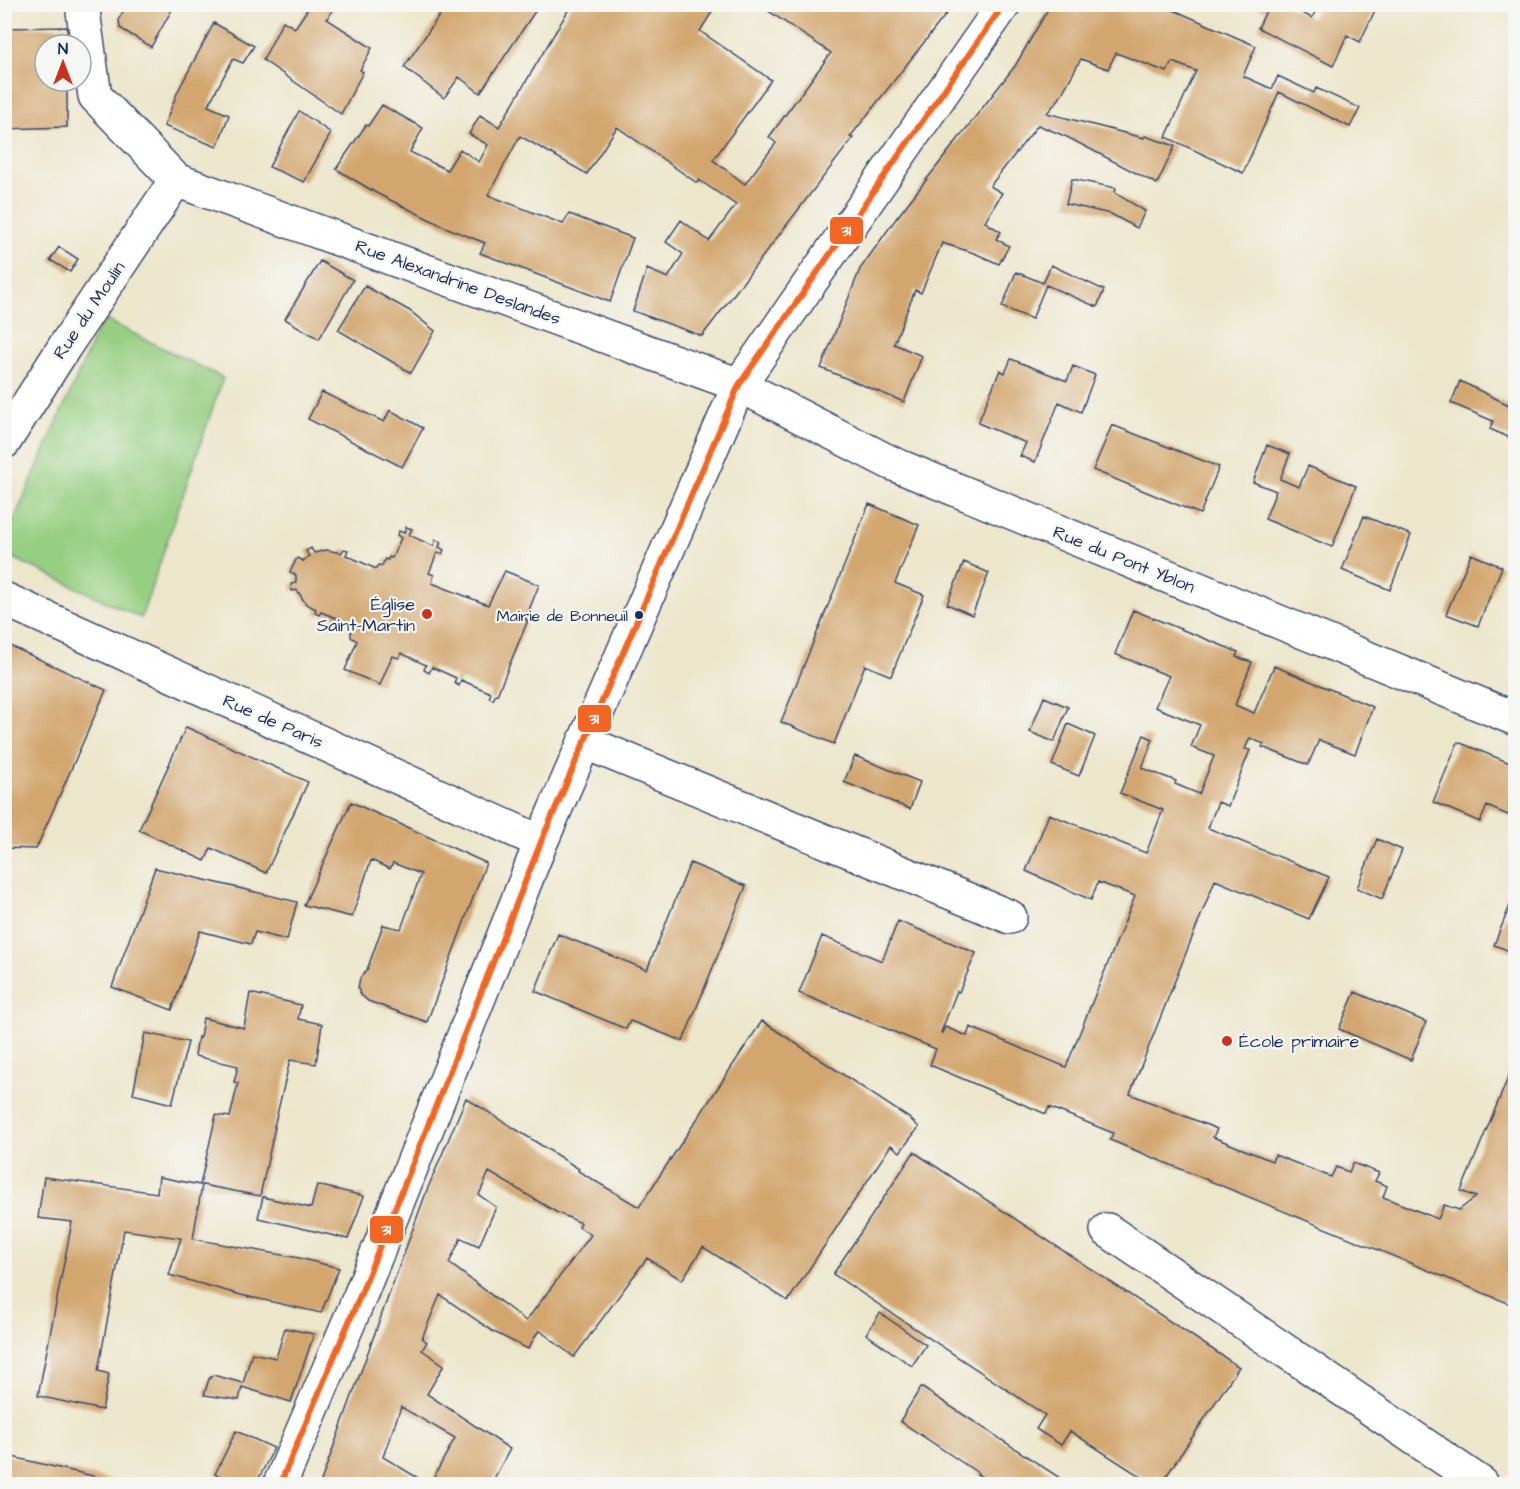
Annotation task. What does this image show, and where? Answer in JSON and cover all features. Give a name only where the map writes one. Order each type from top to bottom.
[{"type":"street","points":[[82,4],[95,96],[176,180]]},
{"type":"street","points":[[280,1485],[360,1296],[541,842],[740,385],[1004,4]]},
{"type":"street","name":"Rue Alexandrine Deslandes","points":[[176,180],[740,385]]},
{"type":"street","name":"Rue du Moulin","points":[[4,442],[176,180]]},
{"type":"street","name":"Rue du Pont Yblon","points":[[740,385],[891,464],[1515,719]]},
{"type":"street","name":"Rue de Paris","points":[[4,599],[541,842]]},
{"type":"street","points":[[584,742],[1010,917]]},
{"type":"street","points":[[1107,1230],[1482,1485]]},
{"type":"green space","points":[[106,320],[223,378],[141,618],[5,554],[5,540],[98,329]]},
{"type":"building","points":[[127,4],[175,4],[151,47],[120,28],[119,19]]},
{"type":"building","points":[[311,4],[336,4],[327,19],[372,48],[360,70],[363,72],[341,114],[263,60],[283,21],[295,28]]},
{"type":"building","points":[[437,4],[540,4],[480,93],[459,77],[444,98],[404,67],[443,10]]},
{"type":"building","points":[[572,4],[717,4],[700,31],[771,80],[713,160],[745,184],[776,143],[769,137],[831,53],[758,4],[878,4],[887,10],[891,4],[954,4],[850,137],[853,138],[702,336],[633,311],[647,269],[668,278],[683,254],[666,242],[681,220],[709,241],[736,205],[699,180],[697,183],[617,127],[587,174],[520,136],[488,195],[563,224],[569,214],[633,238],[610,302],[480,253],[485,243],[445,227],[378,194],[336,169],[382,105],[423,128],[410,152],[447,170],[460,149],[479,162],[488,145],[469,134],[480,115],[499,127]]},
{"type":"building","points":[[1051,4],[1160,4],[1256,46],[1243,76],[1272,89],[1278,76],[1314,93],[1316,88],[1360,108],[1350,127],[1279,92],[1243,173],[1166,137],[1196,71],[1172,62],[1167,72],[1116,53],[1108,69],[1081,59],[1059,99],[1047,113],[1144,138],[1145,136],[1175,146],[1157,184],[1067,137],[1038,125],[990,186],[1002,193],[985,222],[1001,232],[996,239],[1009,246],[999,264],[942,243],[921,293],[915,290],[894,344],[922,356],[904,402],[821,368],[860,269],[895,220],[1015,66]]},
{"type":"building","points":[[1252,4],[1284,4],[1312,18],[1319,4],[1378,4],[1360,42],[1347,35],[1333,66],[1258,28],[1266,11]]},
{"type":"building","points":[[214,23],[254,46],[243,63],[233,59],[208,106],[229,115],[217,147],[164,126],[178,91]]},
{"type":"building","points":[[67,27],[67,33],[33,33],[33,93],[67,93],[67,127],[4,129],[4,28]]},
{"type":"building","points":[[299,111],[331,133],[304,182],[269,167]]},
{"type":"building","points":[[1072,179],[1116,188],[1115,193],[1145,211],[1137,228],[1111,214],[1066,204]]},
{"type":"building","points":[[59,247],[78,259],[70,272],[50,260]]},
{"type":"building","points":[[320,261],[353,280],[319,339],[285,319]]},
{"type":"building","points":[[1051,265],[1104,290],[1097,307],[1046,285],[1032,319],[1002,307],[1016,272],[1043,283]]},
{"type":"building","points":[[365,286],[410,311],[435,331],[411,373],[338,330]]},
{"type":"building","points":[[1011,359],[1067,381],[1073,366],[1095,375],[1081,412],[1059,402],[1035,462],[1020,456],[1026,443],[978,423],[1000,370],[1005,373]]},
{"type":"building","points":[[1460,381],[1515,408],[1515,440],[1490,429],[1493,421],[1451,403]]},
{"type":"building","points":[[322,392],[384,422],[390,410],[423,428],[402,467],[308,419]]},
{"type":"building","points":[[1112,425],[1219,467],[1200,514],[1093,470]]},
{"type":"building","points":[[1267,445],[1290,454],[1280,479],[1299,487],[1308,466],[1356,486],[1332,547],[1265,519],[1276,491],[1253,482]]},
{"type":"building","points":[[869,504],[919,525],[895,583],[924,595],[891,676],[865,665],[834,744],[781,722]]},
{"type":"building","points":[[1364,516],[1411,535],[1390,590],[1342,570]]},
{"type":"building","name":"Église Saint-Martin","points":[[406,527],[412,529],[409,535],[433,546],[436,540],[441,542],[439,547],[444,550],[442,554],[437,553],[429,573],[434,575],[432,583],[488,605],[505,571],[539,585],[525,620],[528,620],[493,700],[489,698],[491,693],[461,680],[459,686],[454,683],[456,678],[432,667],[429,673],[424,670],[426,665],[401,653],[399,658],[392,656],[380,685],[345,670],[357,641],[351,637],[351,624],[321,612],[319,615],[315,613],[316,609],[306,604],[297,590],[292,591],[291,584],[296,583],[296,575],[290,572],[297,558],[303,561],[309,556],[306,551],[311,548],[314,553],[327,550],[341,553],[344,549],[348,550],[346,555],[376,569],[378,565],[382,566],[385,559],[392,558],[401,538],[397,535],[399,531],[404,533]]},
{"type":"building","points":[[1471,554],[1502,567],[1478,626],[1446,614]]},
{"type":"building","points":[[964,562],[989,573],[972,615],[947,604]]},
{"type":"building","points":[[1133,610],[1238,652],[1236,657],[1252,662],[1235,705],[1254,713],[1274,666],[1373,707],[1355,754],[1319,740],[1308,765],[1262,747],[1264,744],[1250,738],[1245,749],[1250,750],[1228,806],[1218,802],[1208,828],[1329,877],[1309,919],[1215,880],[1130,1094],[1217,1129],[1213,1137],[1272,1161],[1275,1155],[1331,1177],[1336,1167],[1349,1172],[1353,1163],[1379,1173],[1375,1181],[1387,1186],[1383,1197],[1438,1219],[1444,1205],[1459,1210],[1476,1197],[1461,1191],[1513,1066],[1515,1067],[1515,1306],[1110,1140],[1113,1133],[1049,1107],[1046,1114],[930,1065],[936,1049],[799,993],[822,936],[882,961],[898,921],[976,953],[959,992],[957,991],[942,1033],[945,1027],[967,1036],[970,1027],[1066,1067],[1135,896],[1098,882],[1091,900],[1026,871],[1049,814],[1146,853],[1163,810],[1120,793],[1144,735],[1153,739],[1142,768],[1176,781],[1175,784],[1199,794],[1214,756],[1191,747],[1200,725],[1155,707],[1169,676],[1115,654]]},
{"type":"building","points":[[4,643],[106,690],[36,849],[4,848]]},
{"type":"building","points":[[1044,697],[1068,707],[1054,742],[1030,732]]},
{"type":"building","points":[[1068,724],[1095,736],[1079,776],[1052,765]]},
{"type":"building","points":[[186,727],[308,782],[266,873],[211,848],[205,861],[139,830]]},
{"type":"building","points":[[1458,742],[1515,765],[1515,818],[1487,806],[1480,822],[1433,802]]},
{"type":"building","points":[[855,756],[920,782],[910,809],[844,782]]},
{"type":"building","points":[[351,802],[486,863],[427,1022],[368,1001],[360,994],[358,988],[360,978],[367,970],[383,925],[401,929],[421,874],[393,863],[390,869],[371,860],[352,917],[304,905]]},
{"type":"building","points":[[1377,839],[1402,850],[1382,899],[1357,888]]},
{"type":"building","points":[[690,863],[746,886],[683,1041],[630,1021],[626,1029],[535,991],[558,934],[647,970]]},
{"type":"building","points":[[155,868],[297,902],[287,940],[255,932],[251,944],[200,931],[172,1010],[112,987]]},
{"type":"building","points":[[1515,893],[1515,953],[1494,945]]},
{"type":"building","points":[[1355,992],[1426,1022],[1411,1060],[1339,1029]]},
{"type":"building","points":[[250,993],[301,1005],[298,1019],[322,1024],[316,1064],[290,1060],[260,1196],[202,1185],[193,1239],[299,1258],[339,1268],[321,1313],[241,1295],[169,1275],[181,1238],[124,1230],[98,1371],[109,1374],[102,1410],[38,1396],[72,1222],[38,1218],[44,1177],[157,1193],[159,1177],[200,1185],[216,1115],[230,1117],[238,1083],[234,1082],[238,1066],[195,1056],[198,1037],[200,1038],[203,1018],[244,1028]]},
{"type":"building","points":[[762,1021],[909,1118],[919,1127],[900,1152],[891,1145],[788,1301],[703,1247],[682,1280],[647,1258],[574,1357],[539,1330],[528,1349],[494,1332],[440,1295],[422,1338],[427,1342],[422,1350],[444,1365],[427,1394],[510,1449],[491,1484],[430,1484],[455,1438],[401,1407],[383,1457],[428,1484],[320,1484],[427,1190],[466,1098],[579,1169],[578,1171],[639,1207]],"holes":[[[489,1172],[556,1212],[581,1223],[579,1227],[591,1235],[526,1321],[449,1263],[461,1238],[479,1246],[496,1207],[479,1195]]]},
{"type":"building","points":[[145,1033],[188,1042],[172,1104],[133,1094]]},
{"type":"building","points":[[914,1152],[1239,1367],[1161,1484],[1152,1484],[1070,1431],[1061,1445],[1036,1429],[1045,1415],[833,1274]]},
{"type":"building","points":[[317,1185],[364,1196],[348,1239],[258,1218],[263,1197],[311,1208]]},
{"type":"building","points":[[880,1313],[926,1345],[912,1366],[866,1334]]},
{"type":"building","points":[[285,1328],[314,1334],[291,1402],[242,1387],[239,1400],[204,1395],[209,1379],[213,1375],[243,1383],[252,1353],[276,1358]]},
{"type":"building","points":[[921,1387],[1069,1484],[993,1484],[977,1474],[900,1421]]},
{"type":"building","points":[[236,1431],[274,1448],[256,1484],[239,1484],[215,1474]]},
{"type":"building","points":[[4,1455],[127,1484],[4,1484]]},
{"type":"transit line","name":"31","points":[[280,1484],[360,1296],[541,842],[739,385],[1004,4]]},
{"type":"place","name":"Église Saint-Martin","points":[[427,614]]},
{"type":"place","name":"Mairie de Bonneuil","points":[[639,615]]},
{"type":"place","name":"École primaire","points":[[1227,1041]]}]
